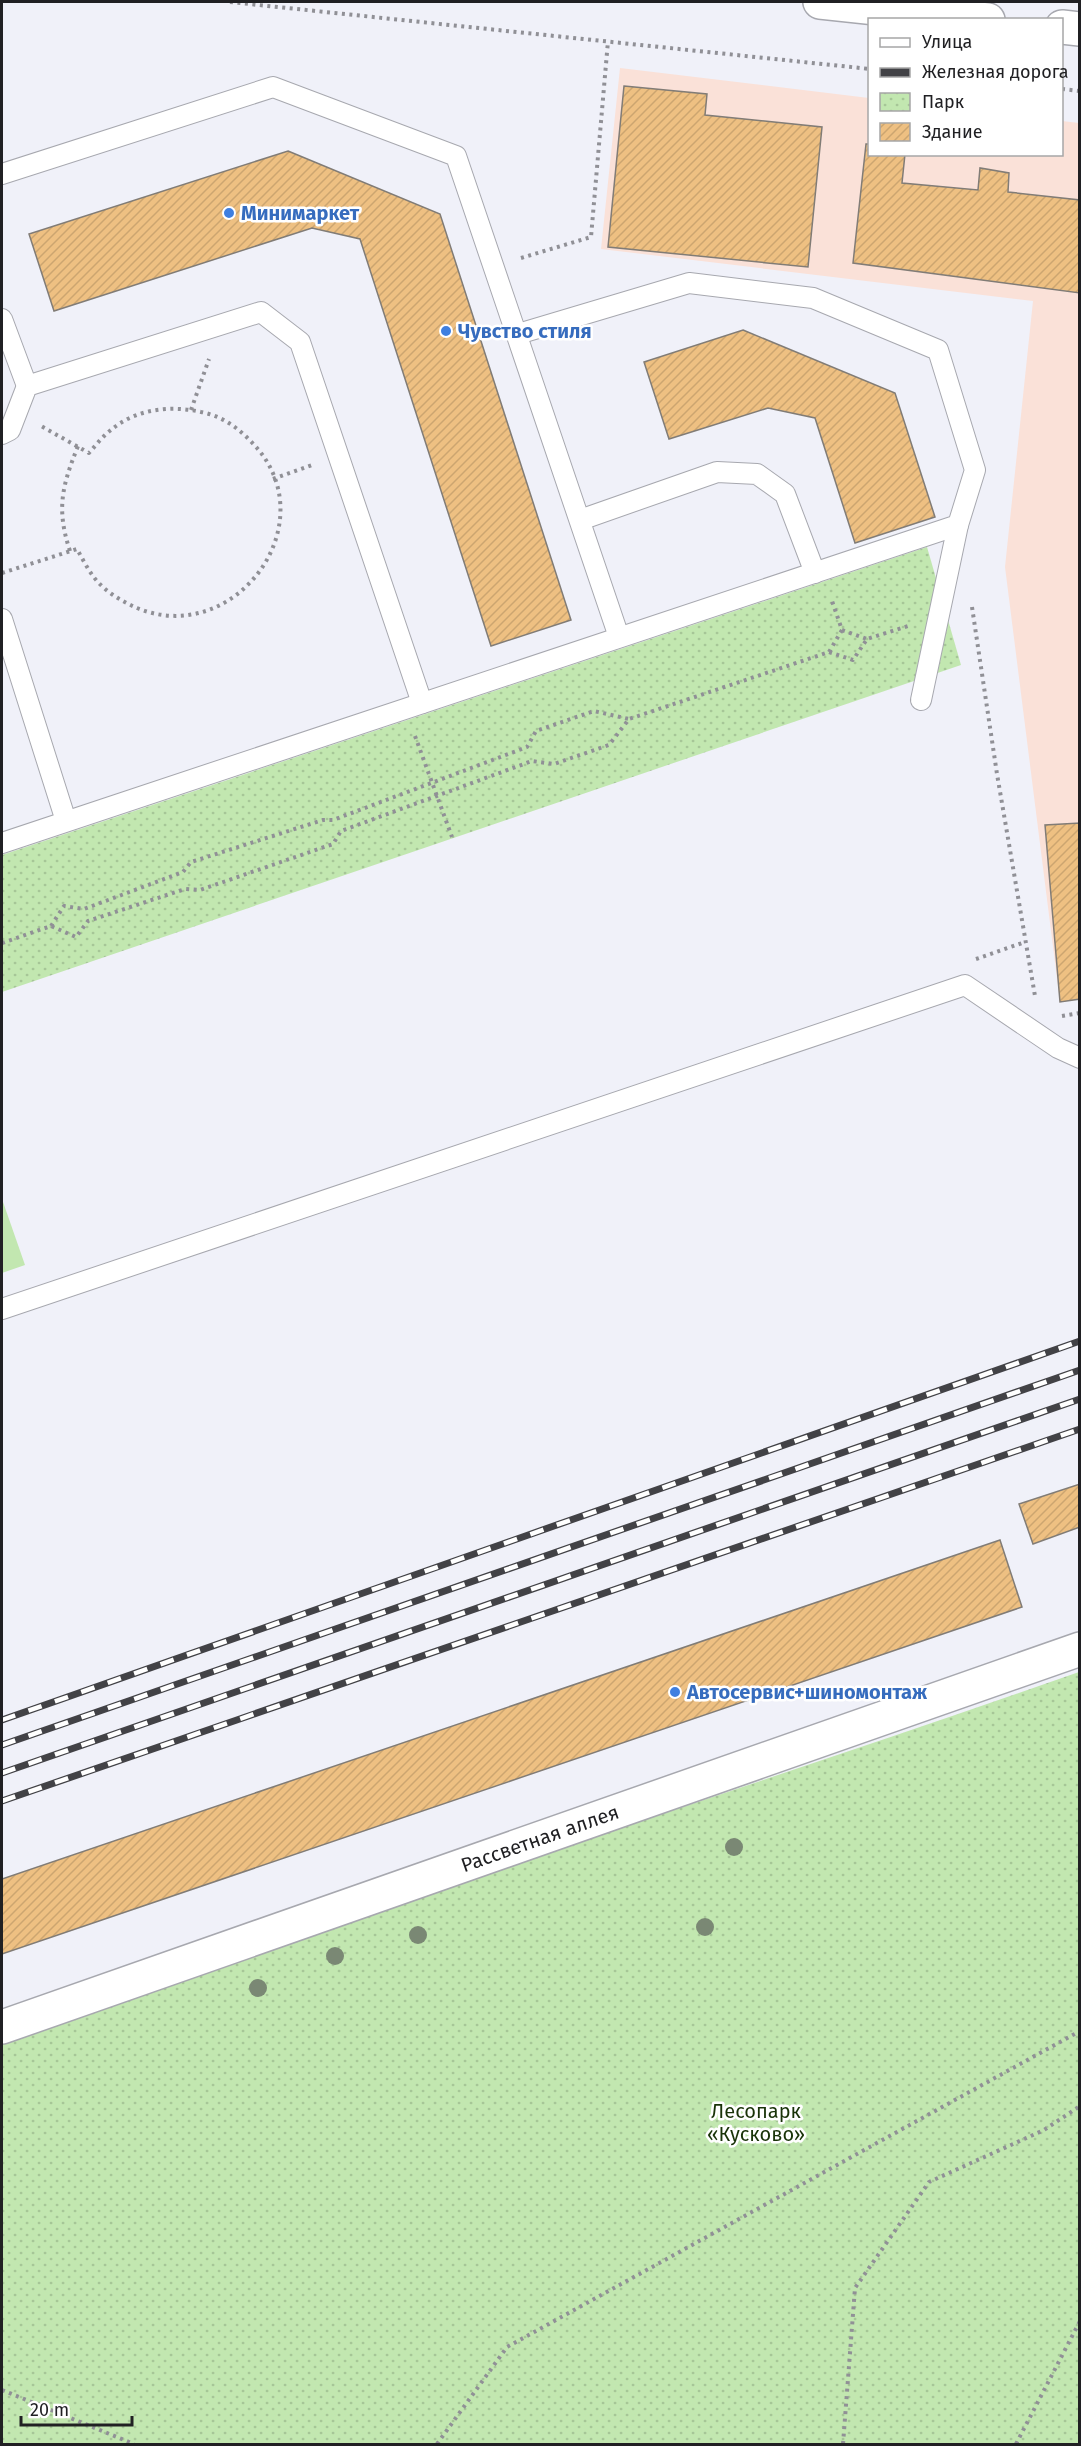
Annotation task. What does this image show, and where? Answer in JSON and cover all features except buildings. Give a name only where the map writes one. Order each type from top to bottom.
[{"type":"street","points":[[820,2],[969,18]]},
{"type":"street","points":[[1063,27],[1080,29]]},
{"type":"street","name":"Рассветная аллея","points":[[2,2027],[1080,1649]]},
{"type":"lane","points":[[2,174],[273,87],[456,156],[619,637]]},
{"type":"lane","points":[[518,334],[689,283],[813,298],[938,350],[975,470],[958,525],[921,700]]},
{"type":"lane","points":[[27,386],[261,312],[300,342],[338,456],[413,706]]},
{"type":"lane","points":[[2,319],[27,386],[10,429],[2,434]]},
{"type":"lane","points":[[580,520],[717,472],[756,474],[785,494],[819,571]]},
{"type":"lane","points":[[2,843],[958,525]]},
{"type":"lane","points":[[2,619],[66,821]]},
{"type":"lane","points":[[2,1309],[965,985],[1058,1048],[1080,1058]]},
{"type":"path","points":[[230,2],[868,69]]},
{"type":"path","points":[[494,266],[591,237],[608,41]]},
{"type":"path","points":[[1063,89],[1080,91]]},
{"type":"path","points":[[191,410],[221,324]]},
{"type":"path","points":[[2,573],[77,549],[94,578],[119,600],[150,613],[183,616],[215,609],[246,589],[267,561],[279,528],[278,492],[266,459],[242,432],[212,414],[177,407],[142,413],[112,428],[89,453],[16,413]]},
{"type":"path","points":[[70,551],[62,527],[62,498],[68,471],[78,446]]},
{"type":"path","points":[[273,479],[338,456]]},
{"type":"path","points":[[819,571],[842,630],[867,639],[910,625]]},
{"type":"path","points":[[971,605],[1035,997]]},
{"type":"path","points":[[830,652],[842,630]]},
{"type":"path","points":[[51,927],[64,906],[84,909],[183,872],[191,862],[323,819],[333,820],[527,747],[536,730],[594,711],[629,719],[830,652],[853,660],[867,639]]},
{"type":"path","points":[[413,706],[432,783],[452,837]]},
{"type":"path","points":[[2,943],[51,927],[76,937],[88,921],[184,889],[200,890],[333,844],[341,831],[532,761],[554,764],[609,745],[629,719]]},
{"type":"path","points":[[1059,1016],[1080,1013]]},
{"type":"path","points":[[437,2445],[507,2347],[1080,2031]]},
{"type":"path","points":[[843,2445],[855,2288],[929,2182],[1044,2130],[1080,2106]]},
{"type":"path","points":[[1016,2445],[1080,2321]]},
{"type":"path","points":[[2,2390],[134,2445]]},
{"type":"shaded area","points":[[620,68],[868,98],[868,156],[1063,156],[1063,121],[1079,123],[1079,999],[1060,1002],[1005,567],[1033,301],[601,249]]},
{"type":"green space","points":[[927,547],[961,665],[2,992],[2,855]]},
{"type":"green space","points":[[2,1199],[25,1265],[2,1273]]},
{"type":"green space","name":"Лесопарк «Кусково»","points":[[1079,1672],[1079,2444],[2,2444],[2,2038]]},
{"type":"railway","points":[[2,1720],[1080,1341]]},
{"type":"railway","points":[[2,1745],[1080,1370]]},
{"type":"railway","points":[[2,1773],[1080,1399]]},
{"type":"railway","points":[[2,1801],[1080,1429]]},
{"type":"place","name":"Минимаркет","points":[[229,213]]},
{"type":"place","name":"Чувство стиля","points":[[446,331]]},
{"type":"place","name":"Автосервис+шиномонтаж","points":[[675,1692]]}]
